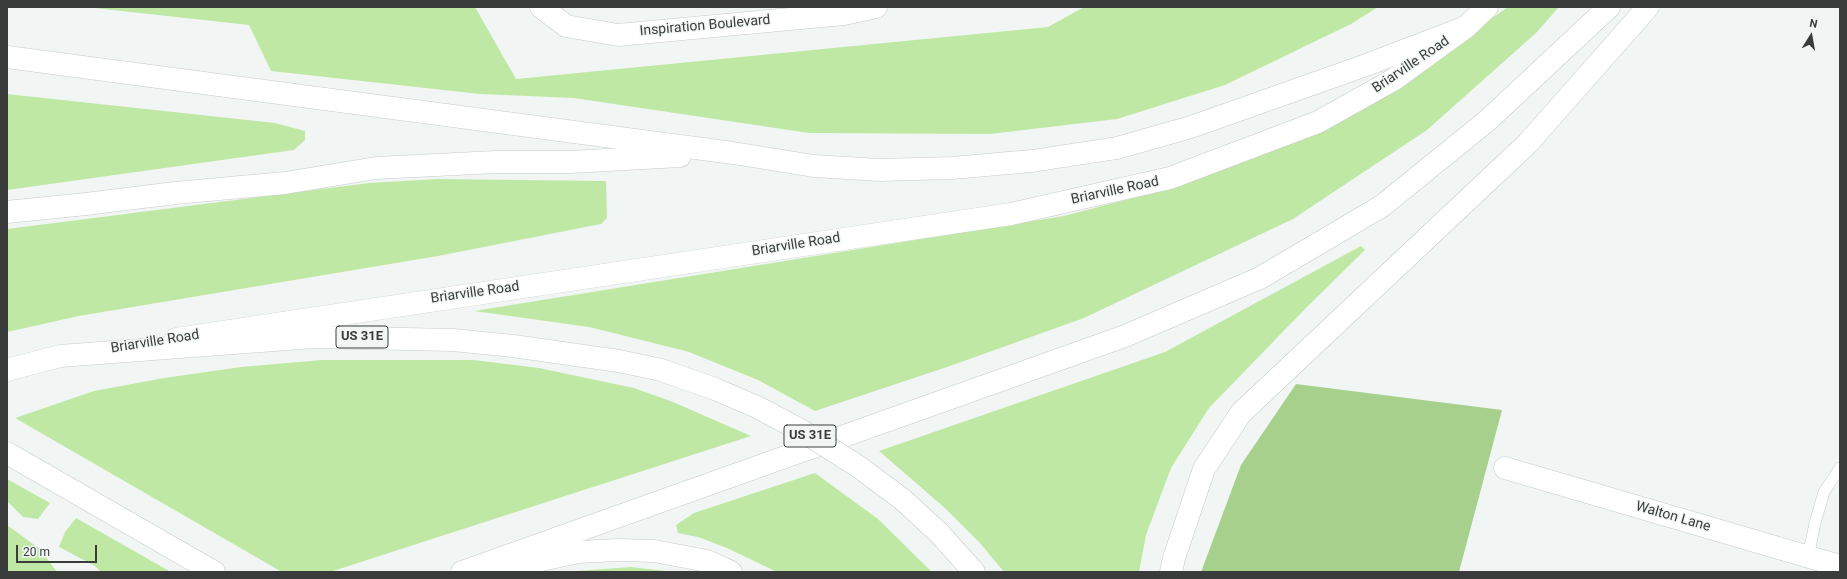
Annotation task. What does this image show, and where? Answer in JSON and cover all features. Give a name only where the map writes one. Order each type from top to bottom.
[{"type":"main road","name":"Inspiration Boulevard","points":[[541,7],[566,26],[618,35],[821,11],[876,7]]},
{"type":"main road","name":"Briarville Road","points":[[60,356],[1011,214],[1170,178],[1318,122],[1393,80],[1466,27],[1487,7]]},
{"type":"main road","points":[[462,572],[1125,336],[1260,278],[1382,206],[1488,120],[1609,7]]},
{"type":"main road","points":[[1171,572],[1174,558],[1204,469],[1240,413],[1528,143],[1648,7]]},
{"type":"main road","points":[[7,57],[733,153],[814,166],[880,170],[952,168],[1032,161],[1117,148],[1191,127],[1368,64],[1466,27]]},
{"type":"main road","points":[[7,212],[174,193],[285,183],[376,168],[496,162],[571,162],[733,153]]},
{"type":"main road","name":"US 31E","points":[[7,370],[60,356],[314,337],[453,340],[513,346],[619,361],[661,370],[715,389],[757,407],[804,432],[859,466],[902,499],[939,533],[974,572]]},
{"type":"main road","points":[[7,452],[214,572]]},
{"type":"main road","name":"Walton Lane","points":[[1505,468],[1840,566]]},
{"type":"main road","points":[[486,572],[578,552],[618,550],[654,551],[701,560],[731,572]]},
{"type":"lane","points":[[1808,557],[1824,492],[1840,468]]},
{"type":"green space","points":[[85,7],[475,7],[516,79],[1048,27],[1084,7],[1378,7],[1351,24],[1225,85],[1117,119],[990,134],[809,133],[574,98],[480,94],[271,71],[249,25]]},
{"type":"green space","points":[[1508,7],[1559,7],[1536,33],[1427,130],[1293,219],[1084,318],[950,366],[815,411],[758,380],[689,352],[589,327],[474,311],[1064,216],[1163,190],[1394,86]]},
{"type":"green space","points":[[7,94],[275,123],[305,131],[305,140],[294,150],[7,190]]},
{"type":"green space","points":[[437,179],[606,181],[607,218],[601,224],[438,256],[79,316],[7,332],[7,229],[369,183]]},
{"type":"green space","points":[[1361,246],[1365,250],[1306,308],[1209,408],[1171,468],[1146,535],[1139,572],[1004,572],[980,543],[946,509],[879,451],[1165,352]]},
{"type":"green space","points":[[322,360],[474,360],[539,368],[634,388],[673,402],[751,436],[330,572],[282,572],[15,418],[94,391],[164,378],[241,367]]},
{"type":"green space","points":[[1296,384],[1502,410],[1459,572],[1201,572],[1241,465]]},
{"type":"green space","points":[[815,473],[878,519],[932,572],[777,572],[727,548],[698,537],[678,533],[676,525],[694,513]]},
{"type":"green space","points":[[7,479],[50,503],[38,519],[23,517],[7,501]]},
{"type":"green space","points":[[76,518],[171,572],[101,572],[95,566],[59,547],[65,532]]},
{"type":"green space","points":[[7,525],[40,549],[57,572],[7,572]]},
{"type":"green space","points":[[631,567],[675,572],[563,572]]}]
